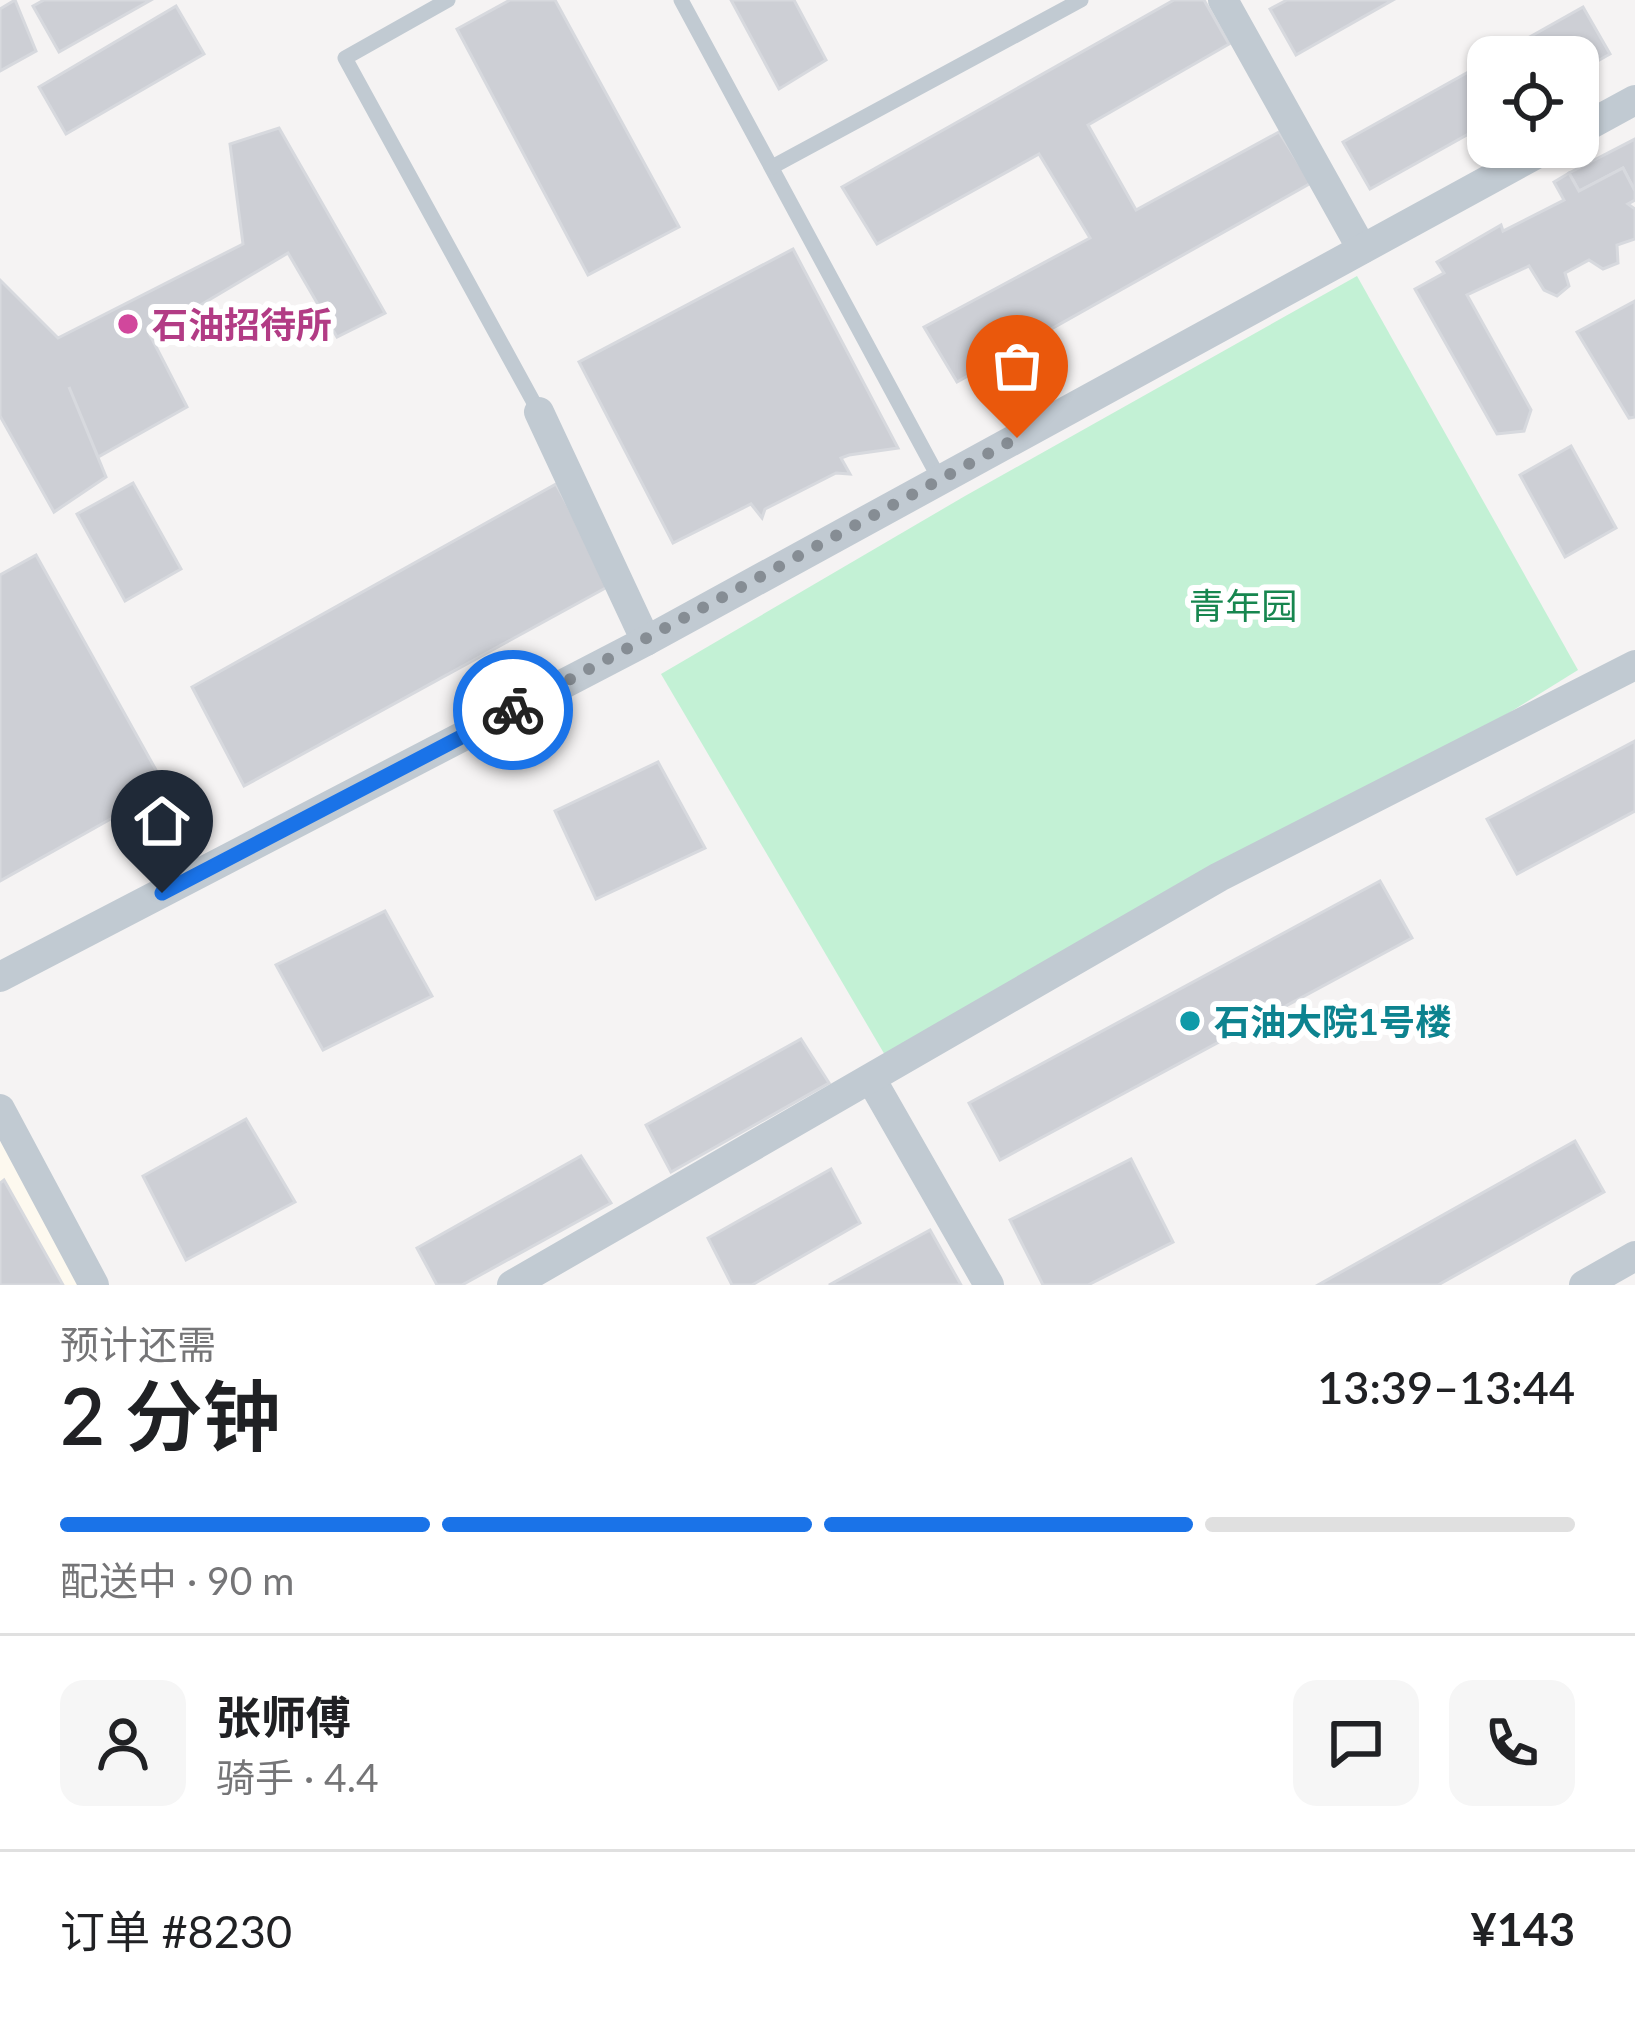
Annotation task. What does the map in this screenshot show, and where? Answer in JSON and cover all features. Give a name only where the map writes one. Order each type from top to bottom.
[{"type":"street","points":[[1223,0],[1362,249]]},
{"type":"street","points":[[1599,120],[1635,100]]},
{"type":"street","points":[[0,977],[646,640],[1511,168]]},
{"type":"street","points":[[539,412],[646,640]]},
{"type":"street","points":[[512,1285],[1219,878],[1635,665]]},
{"type":"street","points":[[871,1079],[989,1285]]},
{"type":"street","points":[[0,1109],[94,1285]]},
{"type":"street","points":[[1584,1285],[1635,1256]]},
{"type":"lane","points":[[448,0],[345,58],[539,412]]},
{"type":"lane","points":[[681,0],[940,480]]},
{"type":"lane","points":[[772,167],[1081,0]]},
{"type":"shaded area","points":[[0,1111],[92,1285],[0,1285]]},
{"type":"green space","name":"青年园","points":[[1357,276],[1578,670],[1351,811],[892,1067],[661,674],[965,496]]},
{"type":"building","points":[[15,0],[36,51],[0,71],[0,9]]},
{"type":"building","points":[[44,0],[151,0],[59,52],[33,6]]},
{"type":"building","points":[[510,0],[555,0],[679,227],[588,275],[457,29]]},
{"type":"building","points":[[731,0],[794,0],[826,60],[779,89]]},
{"type":"building","points":[[1174,0],[1204,0],[1229,44],[1088,125],[1136,210],[1279,132],[1311,183],[957,382],[924,327],[1090,238],[1039,154],[877,244],[842,187]]},
{"type":"building","points":[[1287,0],[1393,0],[1296,55],[1270,9]]},
{"type":"building","points":[[176,6],[204,54],[66,134],[39,87]]},
{"type":"building","points":[[1583,7],[1610,54],[1599,60],[1599,36],[1531,36]]},
{"type":"building","points":[[1467,73],[1467,135],[1370,189],[1343,142]]},
{"type":"building","name":"石油招待所","points":[[279,128],[385,313],[337,337],[288,253],[150,335],[187,407],[98,457],[69,387],[106,477],[54,512],[0,416],[0,280],[58,338],[243,244],[230,144]]},
{"type":"building","points":[[1635,139],[1635,191],[1623,168],[1579,191],[1569,173],[1599,168],[1599,158]]},
{"type":"building","points":[[1623,168],[1635,191],[1635,200],[1628,204],[1635,209],[1635,239],[1617,245],[1618,263],[1603,269],[1589,260],[1565,273],[1569,286],[1557,296],[1544,290],[1529,266],[1467,295],[1531,410],[1524,431],[1497,434],[1415,289],[1444,273],[1437,262],[1501,225],[1503,231],[1564,200],[1554,182],[1569,173],[1579,191]]},
{"type":"building","points":[[793,249],[898,448],[841,458],[850,474],[836,473],[765,509],[762,518],[751,504],[673,543],[579,362]]},
{"type":"building","points":[[1635,301],[1635,417],[1629,418],[1577,332]]},
{"type":"building","points":[[1571,446],[1616,528],[1565,557],[1520,475]]},
{"type":"building","points":[[133,483],[181,569],[125,601],[77,514]]},
{"type":"building","points":[[556,484],[611,585],[244,786],[192,687]]},
{"type":"building","points":[[36,555],[166,788],[0,881],[0,575]]},
{"type":"building","points":[[1635,741],[1635,811],[1517,874],[1487,819]]},
{"type":"building","points":[[658,762],[705,848],[596,899],[555,811]]},
{"type":"building","name":"石油大院1号楼","points":[[1380,881],[1412,938],[1000,1160],[969,1103]]},
{"type":"building","points":[[385,911],[432,996],[323,1050],[276,965]]},
{"type":"building","points":[[801,1039],[829,1083],[671,1172],[646,1125]]},
{"type":"building","points":[[246,1119],[295,1202],[186,1260],[143,1176]]},
{"type":"building","points":[[1575,1141],[1604,1192],[1438,1285],[1318,1285]]},
{"type":"building","points":[[581,1156],[611,1203],[462,1285],[437,1285],[417,1248]]},
{"type":"building","points":[[1131,1159],[1173,1242],[1088,1285],[1043,1285],[1010,1220]]},
{"type":"building","points":[[831,1169],[860,1223],[752,1285],[732,1285],[708,1238]]},
{"type":"building","points":[[4,1180],[63,1285],[0,1285],[0,1183]]},
{"type":"building","points":[[930,1230],[961,1285],[829,1285]]},
{"type":"way so far","points":[[513,710],[1017,438]]},
{"type":"place","name":"石油招待所","points":[[128,324]]},
{"type":"place","name":"石油大院1号楼","points":[[1190,1021]]},
{"type":"route","points":[[162,893],[513,710]]}]
